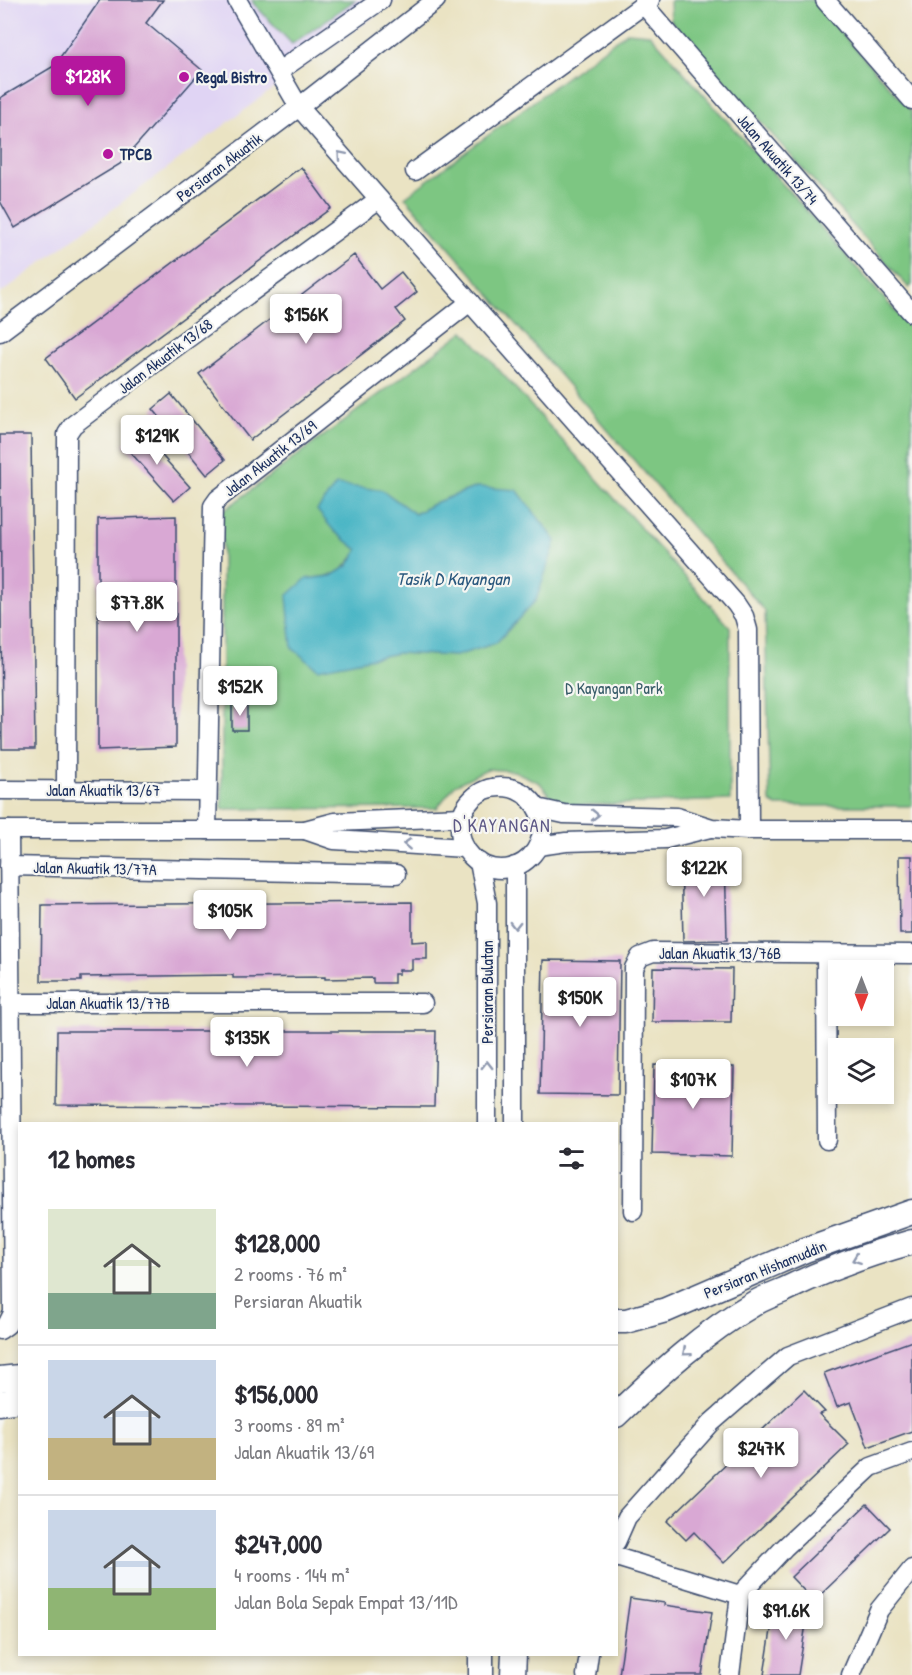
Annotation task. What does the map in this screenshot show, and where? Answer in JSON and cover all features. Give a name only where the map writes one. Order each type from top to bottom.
[{"type":"main road","name":"Persiaran Hishamuddin","points":[[618,1321],[666,1310],[805,1250],[912,1212]]},
{"type":"main road","name":"Persiaran Hishamuddin","points":[[618,1413],[704,1338],[756,1303],[807,1278],[874,1252],[912,1242]]},
{"type":"main road","points":[[0,1379],[18,1377]]},
{"type":"main road","points":[[0,1403],[18,1400]]},
{"type":"main road","points":[[481,1656],[481,1675]]},
{"type":"main road","points":[[513,1675],[514,1656]]},
{"type":"street","points":[[237,0],[300,106],[379,199],[736,604],[744,616],[748,630],[748,830]]},
{"type":"street","points":[[279,71],[380,0]]},
{"type":"street","name":"Persiaran Akuatik","points":[[0,332],[300,106],[436,0]]},
{"type":"street","points":[[825,0],[912,100]]},
{"type":"street","points":[[416,171],[647,3]]},
{"type":"street","name":"Jalan Akuatik 13/74","points":[[647,3],[909,303]]},
{"type":"street","name":"Jalan Akuatik 13/68","points":[[66,790],[67,434],[74,425],[169,352],[379,199]]},
{"type":"street","name":"Jalan Akuatik 13/69","points":[[207,830],[213,506],[218,499],[470,302]]},
{"type":"street","points":[[503,787],[517,790],[529,798],[537,808],[542,820],[542,833],[538,846],[525,861],[515,866],[496,868],[479,862],[465,848],[461,838],[462,817],[468,805],[477,795],[490,789],[503,787]]},
{"type":"street","name":"Jalan Akuatik 13/67","points":[[0,790],[207,791]]},
{"type":"street","points":[[537,808],[564,814],[677,817],[712,828],[912,830]]},
{"type":"street","points":[[0,1330],[7,1325],[12,1313],[16,1261],[9,866],[4,830],[305,830],[335,822],[462,817]]},
{"type":"street","points":[[538,846],[566,842],[666,839],[712,828]]},
{"type":"street","points":[[305,830],[334,840],[465,848]]},
{"type":"street","name":"Persiaran Bulatan","points":[[479,862],[487,903],[487,1122]]},
{"type":"street","name":"Jalan Akuatik 13/77A","points":[[9,866],[396,874]]},
{"type":"street","name":"Persiaran Bulatan","points":[[514,1122],[515,866]]},
{"type":"street","name":"Jalan Akuatik 13/76B","points":[[633,1211],[634,968],[640,957],[653,952],[912,954]]},
{"type":"street","points":[[826,954],[827,1140]]},
{"type":"street","name":"Jalan Akuatik 13/77B","points":[[10,1003],[423,1003]]},
{"type":"street","points":[[618,1537],[627,1517],[711,1423],[788,1356],[912,1308]]},
{"type":"street","points":[[730,1675],[740,1595],[784,1548],[872,1467],[912,1452]]},
{"type":"street","points":[[618,1558],[740,1595]]},
{"type":"street","points":[[851,1675],[879,1610],[912,1569]]},
{"type":"street","points":[[586,1675],[589,1656]]},
{"type":"shaded area","points":[[0,0],[397,0],[267,93],[0,294]]},
{"type":"green space","points":[[252,0],[355,0],[292,44]]},
{"type":"green space","points":[[672,0],[812,0],[912,112],[912,285],[909,288],[671,21],[670,2]]},
{"type":"green space","points":[[627,32],[650,34],[912,330],[912,806],[777,806],[770,802],[765,611],[405,197]]},
{"type":"green space","name":"D Kayangan Park","points":[[464,331],[730,627],[730,800],[558,806],[540,783],[514,771],[487,769],[455,785],[437,808],[222,809],[222,512]],"holes":[[[477,487],[456,656],[398,653],[318,668],[306,579],[331,575],[347,565],[358,550],[334,531],[382,490],[415,514],[437,502]]]},
{"type":"water","name":"Tasik D Kayangan","points":[[336,485],[382,490],[415,514],[437,502],[477,487],[517,490],[556,541],[536,600],[496,643],[456,656],[398,653],[318,669],[292,648],[287,596],[306,579],[331,576],[348,566],[358,550],[334,531],[317,510]]},
{"type":"building","points":[[100,0],[163,0],[146,23],[202,70],[120,164],[15,228],[0,201],[0,98],[54,66]]},
{"type":"building","points":[[301,167],[331,208],[75,398],[46,358]]},
{"type":"building","points":[[354,255],[380,289],[401,272],[417,292],[396,309],[405,321],[250,440],[199,374]]},
{"type":"building","points":[[171,394],[225,460],[207,475],[153,409]]},
{"type":"building","points":[[139,430],[190,487],[174,501],[123,444]]},
{"type":"building","points":[[0,435],[31,435],[35,749],[2,749]]},
{"type":"building","points":[[176,516],[176,747],[98,750],[98,519]]},
{"type":"building","points":[[232,704],[247,704],[247,730],[232,730]]},
{"type":"building","points":[[725,855],[727,940],[683,941],[681,856]]},
{"type":"building","points":[[899,856],[912,856],[912,934],[900,934]]},
{"type":"building","points":[[412,902],[412,942],[427,941],[427,959],[412,959],[412,970],[399,970],[399,974],[394,974],[394,983],[373,983],[373,978],[233,978],[233,975],[81,977],[81,981],[41,981],[42,905]]},
{"type":"building","points":[[543,960],[620,961],[618,1095],[540,1094]]},
{"type":"building","points":[[653,968],[732,969],[731,1022],[652,1022]]},
{"type":"building","points":[[57,1031],[436,1031],[434,1107],[56,1105]]},
{"type":"building","points":[[654,1065],[734,1067],[732,1156],[652,1154]]},
{"type":"building","points":[[912,1341],[912,1431],[868,1447],[851,1402],[837,1407],[824,1373]]},
{"type":"building","points":[[804,1390],[825,1412],[819,1414],[849,1444],[724,1563],[694,1532],[686,1540],[667,1521]]},
{"type":"building","points":[[867,1504],[890,1528],[814,1601],[791,1577]]},
{"type":"building","points":[[630,1598],[712,1612],[702,1675],[619,1675]]},
{"type":"building","points":[[775,1605],[808,1611],[798,1675],[764,1675]]},
{"type":"place","name":"Regal Bistro","points":[[184,77]]},
{"type":"place","name":"TPCB","points":[[108,154]]},
{"type":"district","name":"D'KAYANGAN","points":[[502,826]]}]
